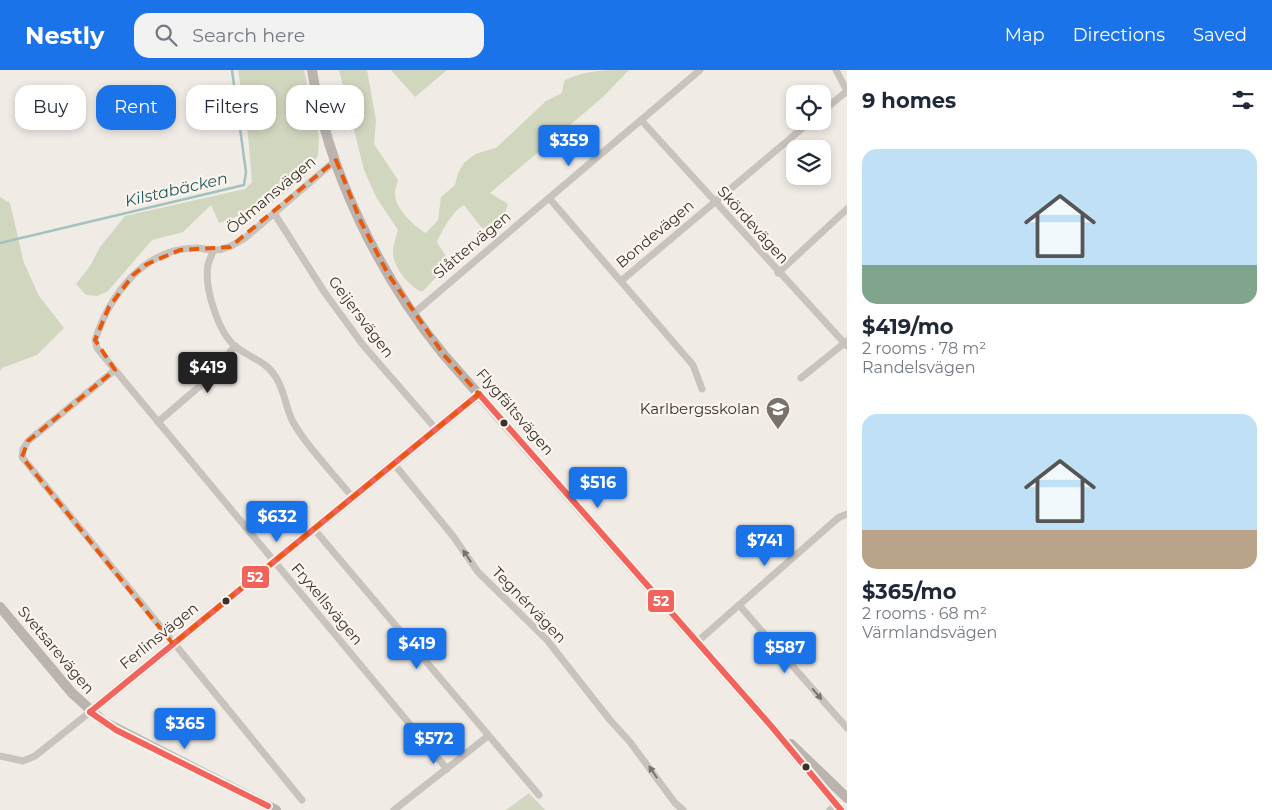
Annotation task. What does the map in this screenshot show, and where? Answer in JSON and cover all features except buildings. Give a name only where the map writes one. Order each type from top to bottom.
[{"type":"street","name":"Flygfältsvägen","points":[[312,70],[317,99],[336,160],[361,222],[388,274],[413,314],[430,337],[479,394],[772,727],[836,808]]},
{"type":"street","name":"Slåttervägen","points":[[413,314],[700,70]]},
{"type":"street","points":[[831,104],[847,91],[836,70]]},
{"type":"street","name":"Skördevägen","points":[[641,120],[778,273],[846,343]]},
{"type":"street","name":"Bondevägen","points":[[702,389],[693,365],[621,280],[800,130]]},
{"type":"street","name":"Ödmansvägen","points":[[115,370],[97,348],[95,340],[109,307],[120,289],[133,275],[162,256],[196,248],[213,250],[230,247],[245,238],[336,160]]},
{"type":"street","points":[[549,198],[621,280]]},
{"type":"street","points":[[778,273],[847,209]]},
{"type":"street","name":"Geijersvägen","points":[[274,213],[325,293],[362,345],[436,429]]},
{"type":"street","points":[[213,250],[208,265],[213,303],[225,336],[235,346],[274,373],[282,388],[293,421],[352,498]]},
{"type":"street","points":[[801,378],[846,343]]},
{"type":"street","points":[[158,422],[208,379],[235,346]]},
{"type":"street","points":[[115,370],[28,441],[22,455],[173,644],[302,800]]},
{"type":"street","name":"Fryxellsvägen","points":[[115,370],[447,769]]},
{"type":"street","name":"Ferlinsvägen","points":[[90,712],[479,394]]},
{"type":"street","name":"Tegnérvägen","points":[[394,464],[454,536],[478,572],[547,640],[610,720],[630,742],[674,803],[683,810]]},
{"type":"street","points":[[697,642],[840,516],[847,514]]},
{"type":"street","points":[[314,530],[539,795]]},
{"type":"street","points":[[739,605],[847,728]]},
{"type":"street","name":"Svetsarevägen","points":[[0,607],[90,712],[116,730],[270,809]]},
{"type":"street","points":[[0,756],[23,761],[35,756],[90,712]]},
{"type":"street","name":"Flygfältsvägen","points":[[772,727],[846,796]]},
{"type":"street","points":[[394,810],[488,736]]},
{"type":"street","points":[[836,808],[846,796]]},
{"type":"highlighted area","points":[[336,160],[361,222],[388,274],[444,355],[479,394],[173,644],[22,457],[28,441],[115,370],[95,340],[109,307],[133,275],[147,264],[180,250],[230,247]]},
{"type":"green space","points":[[238,70],[304,70],[307,85],[286,85],[286,130],[317,130],[318,155],[309,173],[271,204],[219,223],[211,205],[183,232],[152,240],[108,291],[97,296],[86,295],[76,284],[90,266],[100,247],[125,216],[245,189],[252,182],[247,130],[276,130],[276,85],[240,85]]},
{"type":"green space","points":[[339,70],[367,70],[376,120],[374,144],[398,180],[395,191],[401,210],[416,226],[426,233],[438,220],[441,197],[455,185],[458,173],[464,163],[475,154],[496,148],[546,101],[562,93],[564,81],[587,73],[629,70],[603,97],[490,193],[508,204],[501,224],[489,230],[481,227],[464,205],[452,216],[437,242],[450,263],[422,292],[411,285],[398,269],[393,256],[393,250],[398,230],[376,197],[364,170],[354,130],[364,130],[364,85],[343,85]]},
{"type":"green space","points":[[391,70],[447,70],[415,97]]},
{"type":"green space","points":[[0,197],[10,203],[24,263],[39,296],[64,328],[37,355],[2,368],[0,371]]},
{"type":"green space","points":[[529,793],[545,810],[505,810],[509,808]]},
{"type":"waterway","name":"Kilstabäcken","points":[[0,243],[244,185],[246,172],[232,70]]},
{"type":"transit line","name":"52","points":[[479,394],[772,727],[841,810]]},
{"type":"transit line","name":"52","points":[[90,712],[479,394]]},
{"type":"transit line","name":"52","points":[[90,712],[116,730],[268,806]]},
{"type":"place","name":"Karlbergsskolan","points":[[778,430]]}]
